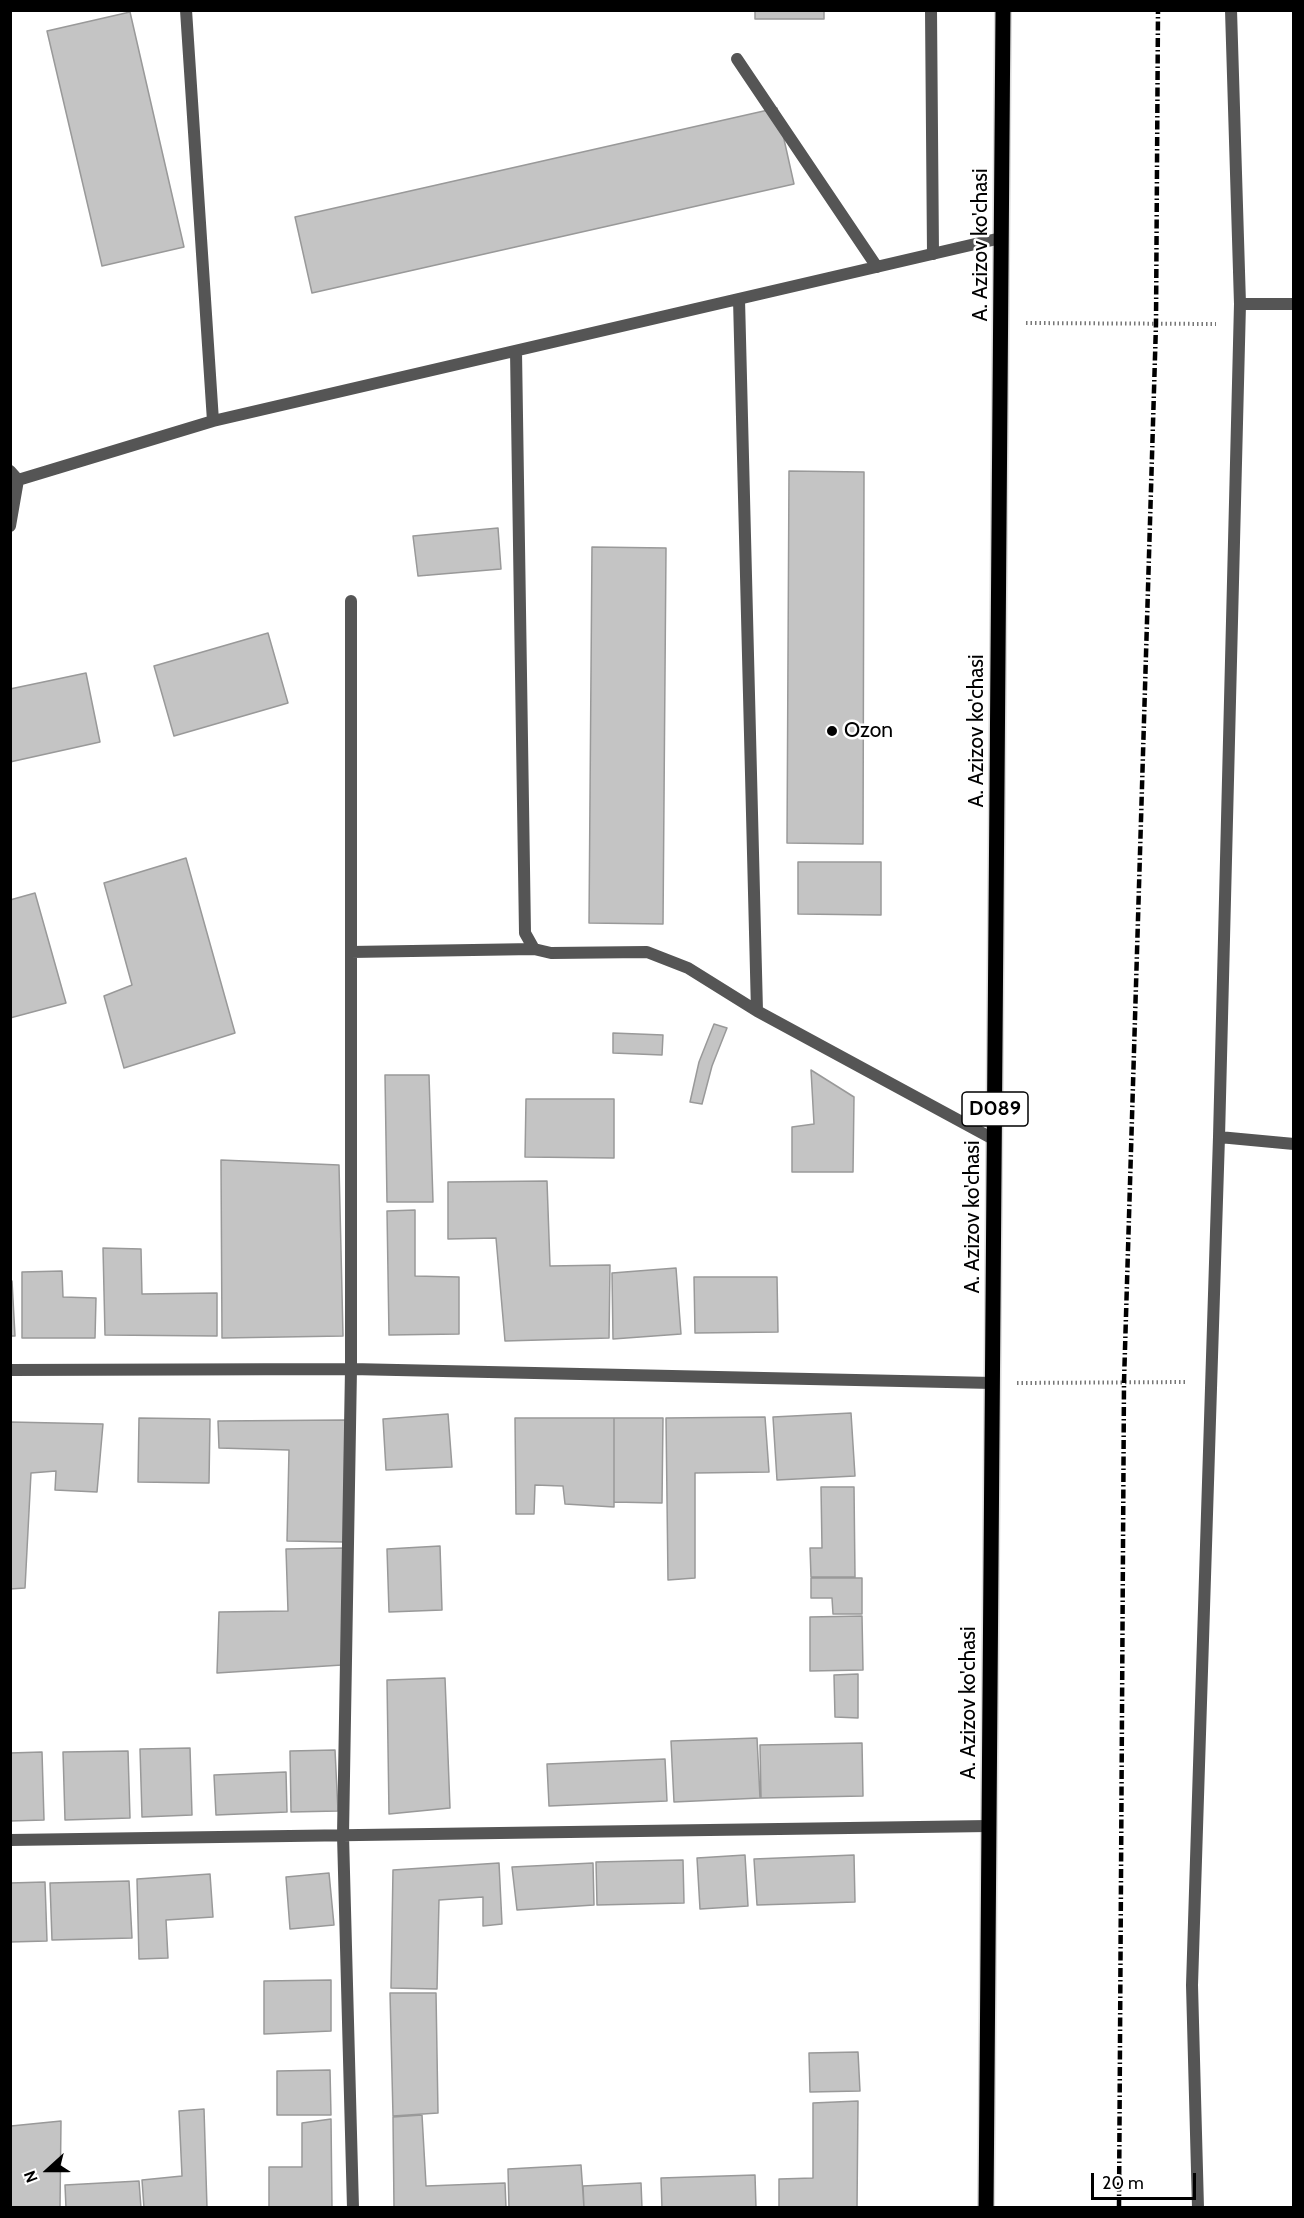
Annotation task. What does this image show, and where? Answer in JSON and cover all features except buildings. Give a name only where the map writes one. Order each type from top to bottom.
[{"type":"main road","name":"A. Azizov ko'chasi","points":[[986,2208],[1003,10]]},
{"type":"street","points":[[186,10],[213,421]]},
{"type":"street","points":[[931,10],[933,254]]},
{"type":"street","points":[[1198,2208],[1192,1985],[1219,1137],[1240,324],[1231,10]]},
{"type":"street","points":[[737,59],[877,267]]},
{"type":"street","points":[[10,525],[14,475],[213,421],[1001,238]]},
{"type":"street","points":[[740,299],[757,1011]]},
{"type":"street","points":[[1240,304],[1293,304]]},
{"type":"street","points":[[516,351],[525,933],[534,949]]},
{"type":"street","points":[[351,601],[351,1370],[343,1835],[352,2208]]},
{"type":"street","points":[[351,952],[534,949],[552,953],[647,952],[688,968],[757,1011],[995,1140]]},
{"type":"street","points":[[1219,1137],[1293,1144]]},
{"type":"street","points":[[10,1370],[351,1370],[993,1383]]},
{"type":"street","points":[[10,1840],[989,1826]]},
{"type":"path","points":[[1001,323],[1240,324]]},
{"type":"path","points":[[993,1383],[1211,1381]]},
{"type":"railway","points":[[1119,2208],[1124,1382],[1156,324],[1158,10]]},
{"type":"place","name":"Ozon","points":[[832,731]]}]
